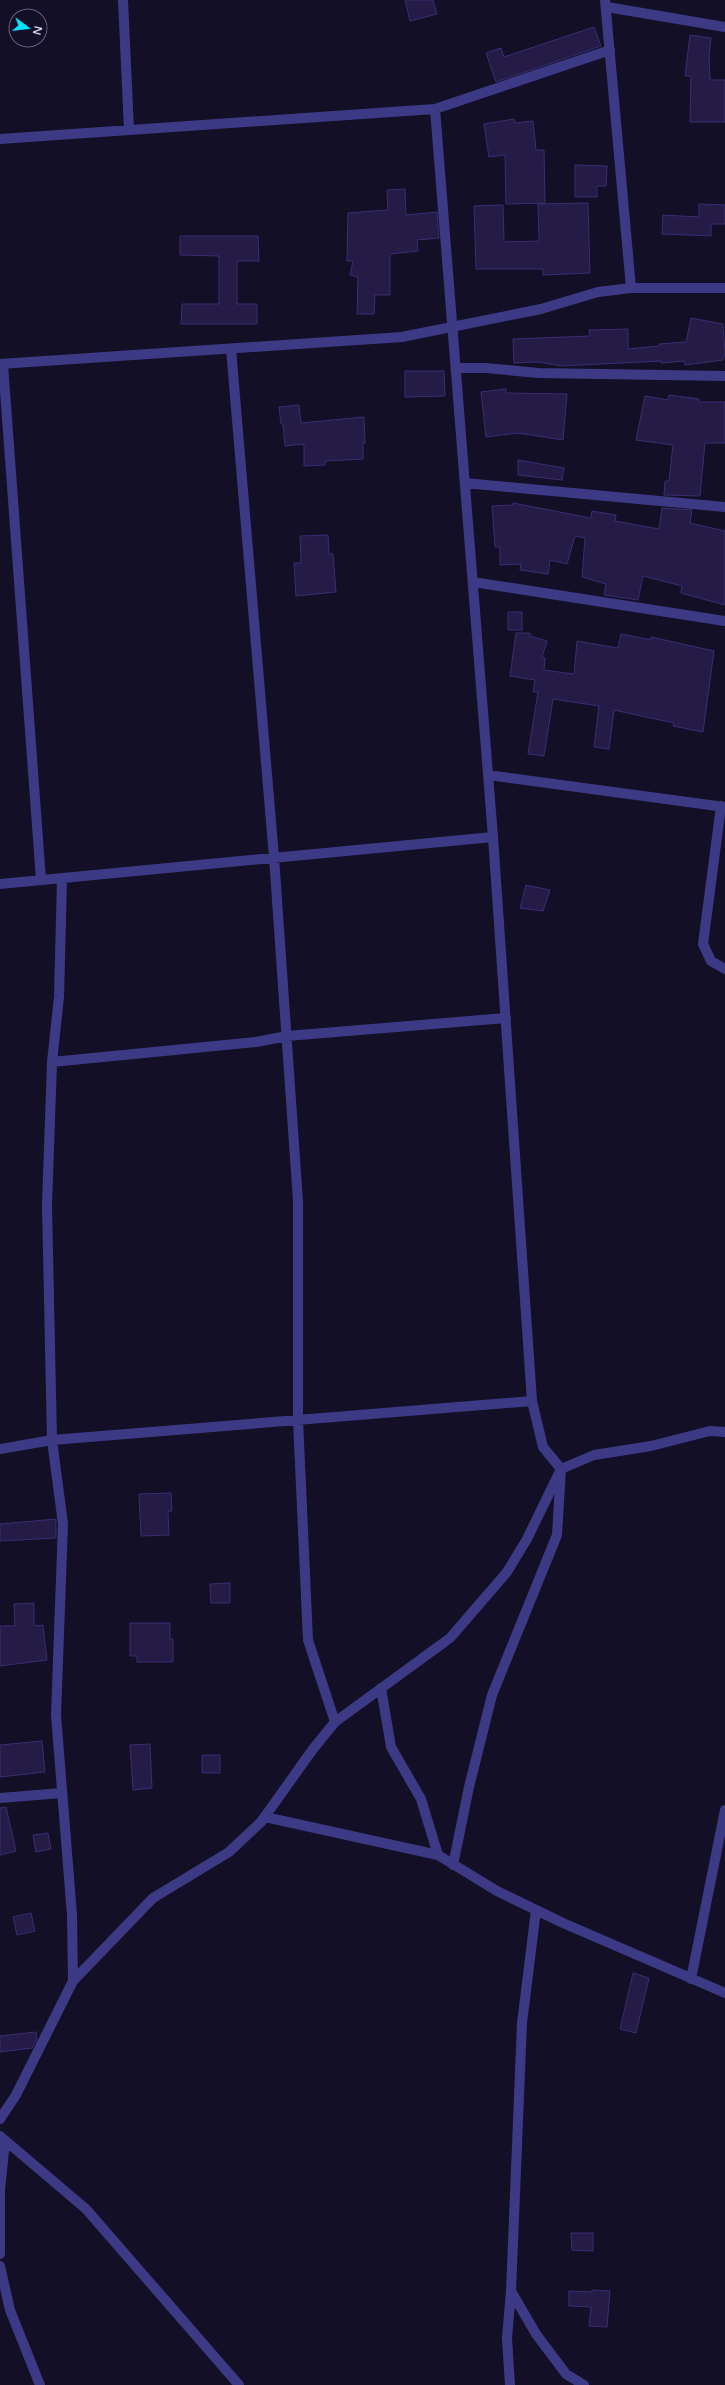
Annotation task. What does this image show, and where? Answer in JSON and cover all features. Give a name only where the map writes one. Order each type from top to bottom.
[{"type":"street","points":[[123,0],[129,130]]},
{"type":"street","points":[[631,288],[606,4],[725,27]]},
{"type":"street","points":[[0,139],[435,109],[610,50]]},
{"type":"street","points":[[435,109],[493,837],[532,1401],[543,1447],[561,1469],[557,1536],[492,1695],[469,1787],[453,1865]]},
{"type":"street","points":[[41,880],[2,364],[402,337],[541,309],[598,292],[631,288],[725,288]]},
{"type":"street","points":[[231,349],[274,857],[298,1201],[298,1420],[308,1640],[335,1722]]},
{"type":"street","points":[[456,368],[486,368],[538,373],[725,376]]},
{"type":"street","points":[[465,483],[725,507]]},
{"type":"street","points":[[473,582],[725,621]]},
{"type":"street","points":[[488,775],[723,807],[703,944],[711,961],[725,969]]},
{"type":"street","points":[[0,884],[493,837]]},
{"type":"street","points":[[62,879],[59,997],[52,1062],[47,1205],[52,1440],[63,1524],[56,1715],[72,1914],[73,1981]]},
{"type":"street","points":[[52,1062],[256,1042],[287,1036],[506,1018]]},
{"type":"street","points":[[0,1449],[52,1440],[532,1401]]},
{"type":"street","points":[[0,2119],[16,2095],[73,1981],[153,1898],[229,1852],[265,1817],[313,1749],[335,1722],[450,1638],[506,1572],[527,1539],[561,1469],[594,1455],[651,1446],[710,1431],[725,1432]]},
{"type":"street","points":[[381,1688],[391,1747],[421,1799],[438,1855]]},
{"type":"street","points":[[0,1798],[62,1793]]},
{"type":"street","points":[[691,1979],[725,1810]]},
{"type":"street","points":[[265,1817],[438,1855],[497,1891],[536,1910],[725,1993]]},
{"type":"street","points":[[510,2385],[507,2338],[511,2291],[522,2023],[536,1910]]},
{"type":"street","points":[[0,2254],[0,2190],[3,2138]]},
{"type":"street","points":[[3,2138],[86,2209],[239,2385]]},
{"type":"street","points":[[0,2266],[10,2310],[40,2385]]},
{"type":"street","points":[[511,2291],[536,2334],[566,2374],[584,2385]]},
{"type":"building","points":[[405,0],[433,0],[437,14],[410,21]]},
{"type":"building","points":[[594,27],[601,46],[496,82],[486,53],[501,48],[504,57]]},
{"type":"building","points":[[690,35],[711,38],[709,55],[710,80],[725,80],[725,122],[690,122],[691,76],[685,76]]},
{"type":"building","points":[[514,119],[515,123],[533,121],[536,150],[544,150],[545,203],[506,204],[505,155],[489,157],[484,124]]},
{"type":"building","points":[[575,165],[607,166],[606,186],[597,186],[597,197],[575,197]]},
{"type":"building","points":[[405,189],[406,215],[437,212],[439,238],[417,240],[418,251],[390,254],[390,295],[375,295],[374,314],[357,314],[358,277],[350,275],[353,261],[347,261],[348,213],[388,210],[387,190]]},
{"type":"building","points":[[588,203],[590,273],[543,275],[543,269],[476,269],[474,206],[503,205],[504,242],[539,241],[538,204]]},
{"type":"building","points":[[699,204],[725,205],[725,224],[711,224],[711,236],[662,234],[663,215],[699,217]]},
{"type":"building","points":[[180,236],[258,236],[259,261],[237,261],[237,304],[257,304],[257,324],[181,324],[182,304],[219,304],[219,256],[180,255]]},
{"type":"building","points":[[691,318],[723,324],[725,353],[723,360],[685,365],[684,361],[561,366],[538,362],[514,363],[513,339],[590,336],[589,330],[628,329],[628,349],[659,346],[659,344],[686,342]]},
{"type":"building","points":[[405,371],[444,371],[445,396],[405,397]]},
{"type":"building","points":[[506,389],[506,393],[567,394],[563,440],[518,433],[486,437],[481,392]]},
{"type":"building","points":[[669,395],[699,399],[699,402],[725,402],[725,443],[705,443],[700,496],[664,495],[665,481],[669,481],[673,445],[636,440],[645,396],[668,400]]},
{"type":"building","points":[[299,405],[301,423],[364,417],[365,443],[363,443],[363,459],[325,461],[325,465],[304,466],[304,444],[285,446],[283,424],[281,424],[279,407]]},
{"type":"building","points":[[518,460],[564,468],[562,480],[518,475]]},
{"type":"building","points":[[513,503],[591,518],[592,511],[616,515],[615,521],[659,529],[662,508],[692,510],[690,523],[725,531],[725,605],[681,593],[682,586],[643,576],[638,600],[604,595],[606,584],[582,577],[585,538],[575,536],[567,564],[550,560],[548,574],[520,570],[521,564],[500,565],[500,547],[495,547],[492,506],[513,505]]},
{"type":"building","points":[[328,535],[329,554],[333,554],[336,592],[296,596],[294,563],[301,563],[300,536]]},
{"type":"building","points":[[508,612],[522,612],[522,630],[508,630]]},
{"type":"building","points":[[516,633],[530,633],[530,636],[547,641],[542,657],[545,658],[544,670],[574,674],[577,641],[618,648],[621,634],[651,640],[651,637],[714,651],[703,732],[673,726],[674,723],[614,710],[609,749],[594,747],[599,706],[553,699],[544,756],[528,754],[538,692],[533,692],[535,680],[510,676]]},
{"type":"building","points":[[526,885],[550,890],[543,911],[520,908]]},
{"type":"building","points":[[171,1493],[172,1511],[168,1511],[169,1535],[141,1536],[139,1494]]},
{"type":"building","points":[[56,1519],[56,1538],[0,1541],[0,1524]]},
{"type":"building","points":[[230,1583],[230,1603],[211,1603],[210,1584]]},
{"type":"building","points":[[34,1603],[34,1626],[43,1625],[47,1660],[0,1666],[0,1626],[15,1626],[14,1604]]},
{"type":"building","points":[[130,1623],[170,1623],[170,1639],[173,1639],[173,1662],[137,1662],[137,1656],[130,1656]]},
{"type":"building","points":[[42,1741],[45,1772],[0,1777],[0,1745]]},
{"type":"building","points":[[150,1744],[152,1788],[133,1790],[130,1745]]},
{"type":"building","points":[[202,1755],[220,1755],[220,1773],[202,1773]]},
{"type":"building","points":[[6,1807],[16,1851],[0,1855],[0,1808]]},
{"type":"building","points":[[48,1833],[51,1849],[36,1852],[33,1835]]},
{"type":"building","points":[[31,1913],[35,1931],[17,1935],[13,1917]]},
{"type":"building","points":[[633,1973],[649,1978],[636,2033],[620,2029]]},
{"type":"building","points":[[36,2032],[37,2039],[32,2048],[0,2052],[0,2036]]},
{"type":"building","points":[[571,2233],[593,2233],[593,2251],[572,2250]]},
{"type":"building","points":[[592,2290],[610,2291],[607,2327],[589,2326],[591,2307],[569,2306],[569,2291],[592,2292]]}]
